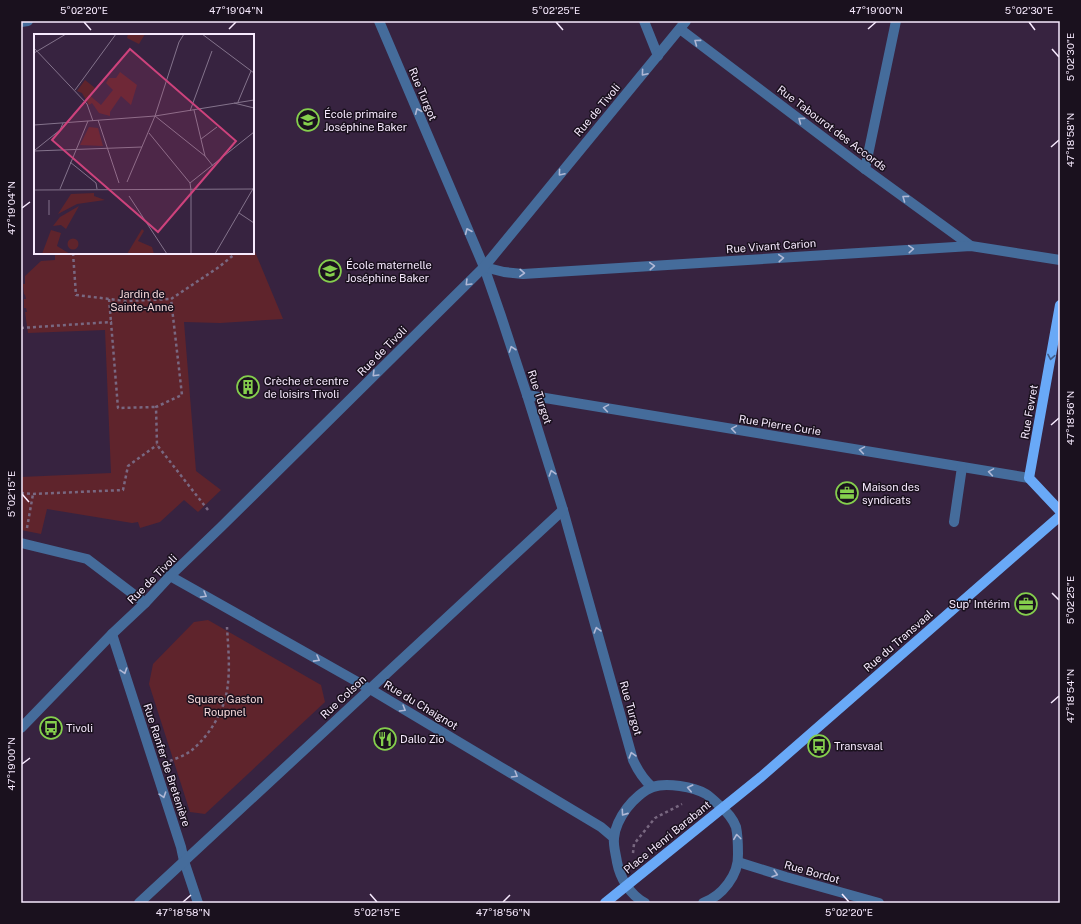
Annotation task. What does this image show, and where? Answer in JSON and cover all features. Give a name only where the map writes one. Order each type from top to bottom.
[{"type":"main road","name":"Rue Fevret","points":[[1029,478],[1060,305]]},
{"type":"main road","points":[[1029,478],[1060,511]]},
{"type":"main road","name":"Rue du Transvaal","points":[[752,784],[1060,516]]},
{"type":"main road","name":"Place Henri Barabant","points":[[605,903],[752,784]]},
{"type":"street","points":[[21,22],[28,21]]},
{"type":"street","name":"Rue Turgot","points":[[379,21],[484,267],[527,395],[563,510],[633,760],[639,773],[652,787]]},
{"type":"street","points":[[644,21],[658,56]]},
{"type":"street","name":"Rue de Tivoli","points":[[21,728],[170,576],[484,267],[686,21]]},
{"type":"street","points":[[865,169],[896,21]]},
{"type":"street","name":"Rue Tabourot des Accords","points":[[680,29],[865,169],[971,246]]},
{"type":"street","name":"Rue Vivant Carion","points":[[484,267],[504,272],[523,274],[971,246],[1060,260]]},
{"type":"street","name":"Rue Pierre Curie","points":[[527,395],[1029,478]]},
{"type":"street","points":[[954,522],[962,467]]},
{"type":"street","name":"Rue Colson","points":[[140,903],[563,510]]},
{"type":"street","points":[[21,543],[87,559],[145,603]]},
{"type":"street","name":"Rue du Chaignot","points":[[170,576],[370,689],[602,827],[614,838]]},
{"type":"street","name":"Rue Ranfer de Bretenière","points":[[112,634],[198,903]]},
{"type":"street","name":"Place Henri Barabant","points":[[645,903],[640,901],[626,885],[621,876],[614,838],[620,817],[634,799],[652,787],[667,785],[692,788],[706,794],[730,816],[735,826],[738,862],[736,869],[729,882],[719,893],[703,903]]},
{"type":"street","name":"Rue Bordot","points":[[738,862],[879,903]]},
{"type":"path","points":[[73,254],[76,295],[126,301],[171,299],[219,267],[235,254]]},
{"type":"path","points":[[109,299],[118,408],[156,407],[182,395],[171,299]]},
{"type":"path","points":[[21,328],[111,322]]},
{"type":"path","points":[[156,407],[157,445],[208,510]]},
{"type":"path","points":[[21,493],[33,494],[123,490],[128,466],[157,445]]},
{"type":"path","points":[[27,531],[33,494]]},
{"type":"path","points":[[154,768],[186,754],[192,749],[210,729],[220,713],[226,696],[228,683],[226,608]]},
{"type":"path","points":[[633,853],[634,844],[655,818],[683,803]]},
{"type":"green space","name":"Jardin de Sainte-Anne","points":[[254,249],[283,319],[220,323],[184,322],[196,471],[221,490],[198,512],[184,500],[160,522],[140,528],[138,522],[132,523],[47,509],[41,534],[21,530],[21,477],[111,473],[105,330],[28,333],[25,312],[27,312],[26,308],[24,308],[24,299],[26,299],[23,284],[25,284],[25,276],[41,261],[55,260],[55,254],[254,254]]},
{"type":"green space","name":"Square Gaston Roupnel","points":[[208,620],[321,685],[325,702],[205,814],[190,812],[149,684],[153,664],[194,622]]},
{"type":"place","name":"École primaire Joséphine Baker","points":[[308,120]]},
{"type":"place","name":"École maternelle Joséphine Baker","points":[[330,271]]},
{"type":"place","name":"Crèche et centre de loisirs Tivoli","points":[[248,387]]},
{"type":"place","name":"Maison des syndicats","points":[[847,493]]},
{"type":"place","name":"Sup' Intérim","points":[[1026,604]]},
{"type":"place","name":"Tivoli","points":[[51,728]]},
{"type":"place","name":"Dallo Zio","points":[[385,739]]},
{"type":"place","name":"Transvaal","points":[[819,746]]}]
